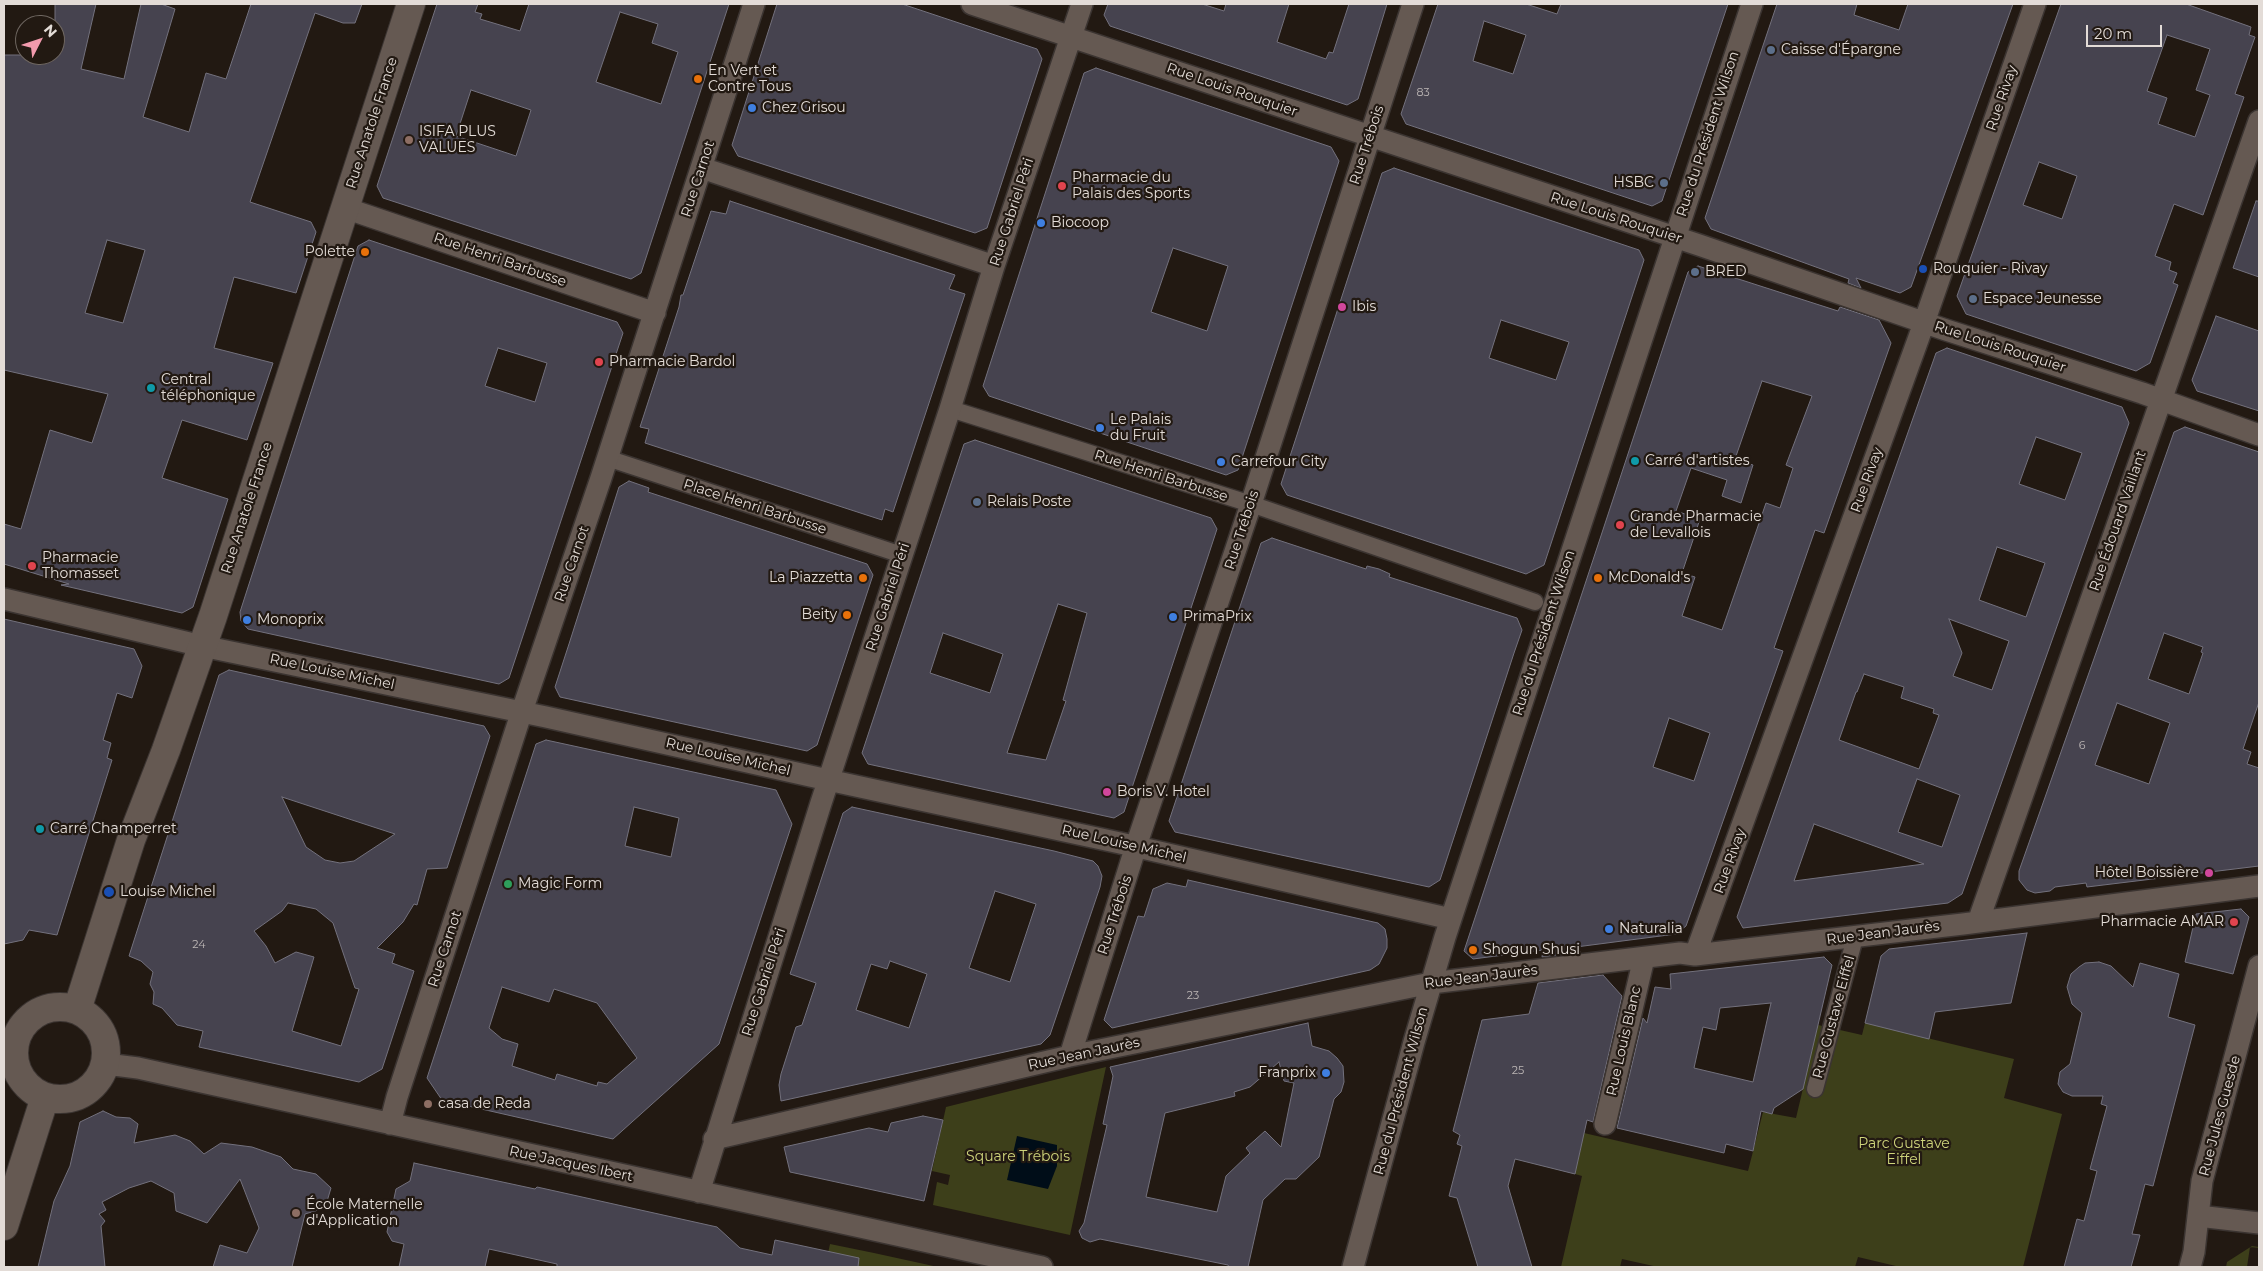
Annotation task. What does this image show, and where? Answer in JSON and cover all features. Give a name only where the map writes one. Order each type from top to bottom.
[{"type":"main road","name":"Rue Anatole France","points":[[77,1010],[131,840],[166,750],[202,646],[411,4]]},
{"type":"main road","points":[[65,1008],[77,1010],[90,1018],[101,1034],[106,1052],[102,1071],[92,1086],[78,1096],[60,1099],[45,1097],[26,1084],[19,1076],[9,1049],[24,1023],[31,1017],[47,1009],[65,1008]]},
{"type":"main road","points":[[4,1226],[45,1097]]},
{"type":"street","name":"Rue Carnot","points":[[390,1124],[397,1097],[522,711],[655,313],[754,4]]},
{"type":"street","name":"Rue Louis Rouquier","points":[[972,4],[2142,393],[2259,435]]},
{"type":"street","name":"Rue Gabriel Péri","points":[[699,1192],[714,1139],[828,780],[994,266],[1082,4]]},
{"type":"street","name":"Rue Trébois","points":[[1070,1056],[1136,846],[1251,504],[1413,4]]},
{"type":"street","name":"Rue du Président Wilson","points":[[1353,1267],[1431,983],[1674,237],[1752,4]]},
{"type":"street","name":"Rue Rivay","points":[[1696,955],[1924,322],[2035,4]]},
{"type":"street","name":"Rue Édouard Vaillant","points":[[1978,922],[2259,121]]},
{"type":"street","points":[[702,168],[994,266]]},
{"type":"street","name":"Rue Henri Barbusse","points":[[345,208],[655,313]]},
{"type":"street","name":"Rue Henri Barbusse","points":[[957,411],[1251,504],[1535,602]]},
{"type":"street","name":"Place Henri Barbusse","points":[[607,458],[902,555]]},
{"type":"street","name":"Rue Louise Michel","points":[[4,599],[202,646],[522,711],[828,780],[1136,846],[1452,919]]},
{"type":"street","name":"Rue Jean Jaurès","points":[[714,1139],[1070,1056],[1431,983],[1680,953],[1696,955],[1978,922],[2259,886]]},
{"type":"street","name":"Rue Gustave Eiffel","points":[[1815,1089],[1854,945]]},
{"type":"street","name":"Rue Louis Blanc","points":[[1604,1124],[1644,958]]},
{"type":"street","name":"Rue Jules Guesde","points":[[2190,1267],[2194,1252],[2202,1181],[2259,966]]},
{"type":"street","name":"Rue Jacques Ibert","points":[[102,1071],[114,1065],[138,1068],[1042,1267]]},
{"type":"street","points":[[2198,1216],[2259,1223]]},
{"type":"green space","name":"Parc Gustave Eiffel","points":[[1865,1023],[2014,1059],[2004,1098],[2062,1114],[2023,1267],[1900,1267],[1858,1257],[1855,1267],[1658,1267],[1622,1259],[1620,1267],[1561,1267],[1582,1176],[1575,1174],[1584,1133],[1748,1171],[1763,1112],[1796,1118],[1818,1025],[1862,1035]]},
{"type":"green space","name":"Square Trébois","points":[[1106,1067],[1070,1235],[933,1205],[937,1182],[948,1185],[950,1175],[932,1171],[946,1107]]},
{"type":"green space","points":[[830,1244],[874,1253],[938,1267],[825,1267]]},
{"type":"green space","points":[[2250,1247],[2247,1267],[2226,1267],[2227,1262]]},
{"type":"shaded area","points":[[1017,1136],[1057,1145],[1057,1166],[1048,1189],[1007,1180]]},
{"type":"building","points":[[55,4],[96,4],[81,69],[124,79],[141,4],[161,4],[175,9],[143,117],[189,132],[206,73],[226,79],[251,4],[362,4],[355,23],[343,23],[315,13],[250,202],[311,222],[316,232],[296,293],[234,277],[214,348],[273,363],[247,440],[182,420],[162,478],[228,499],[193,607],[182,613],[61,585],[69,584],[4,564],[4,524],[21,529],[50,430],[92,443],[108,394],[4,370],[4,55],[15,55],[15,65],[65,65],[65,15],[55,15]],"holes":[[[107,240],[145,250],[123,323],[85,313]]]},
{"type":"building","points":[[437,4],[478,4],[475,12],[482,14],[480,19],[520,31],[529,4],[729,4],[641,273],[631,279],[383,198],[377,186]],"holes":[[[620,12],[658,24],[652,43],[678,52],[661,104],[596,82]],[[471,90],[531,110],[516,156],[456,136]]]},
{"type":"building","points":[[777,4],[902,4],[1037,49],[1042,59],[987,228],[975,233],[738,156],[732,145]]},
{"type":"building","points":[[1108,4],[1202,4],[1224,11],[1226,4],[1289,4],[1277,42],[1326,59],[1329,52],[1333,53],[1349,4],[1387,4],[1358,99],[1347,105],[1110,26],[1104,15]]},
{"type":"building","points":[[1438,4],[1526,4],[1557,14],[1561,4],[1728,4],[1662,201],[1652,206],[1406,124],[1401,114]],"holes":[[[1484,21],[1526,35],[1513,74],[1473,61]]]},
{"type":"building","points":[[1777,4],[1857,4],[1854,15],[1899,30],[1908,4],[2013,4],[1911,287],[1900,293],[1856,278],[1861,288],[1848,283],[1849,279],[1711,229],[1705,218]]},
{"type":"building","points":[[2061,4],[2186,4],[2251,27],[2249,35],[2255,37],[2235,94],[2244,97],[2203,215],[2174,204],[2155,256],[2171,262],[2169,270],[2177,273],[2173,283],[2178,285],[2150,363],[2136,371],[1966,314],[1957,296]],"holes":[[[2167,35],[2210,49],[2196,90],[2210,95],[2195,137],[2158,124],[2167,98],[2147,91]],[[2039,162],[2077,176],[2062,219],[2023,205]]]},
{"type":"building","points":[[1096,68],[1331,147],[1339,161],[1238,470],[1226,475],[989,396],[983,386],[1084,73]],"holes":[[[1173,248],[1228,266],[1207,331],[1151,312]]]},
{"type":"building","points":[[1394,168],[1639,250],[1644,260],[1544,565],[1526,574],[1287,495],[1281,484],[1382,173]],"holes":[[[1501,320],[1569,342],[1556,380],[1489,358]]]},
{"type":"building","points":[[730,201],[955,275],[949,289],[965,294],[893,512],[885,509],[882,520],[645,443],[649,429],[640,427],[679,307],[681,295],[683,295],[711,211],[726,214]]},
{"type":"building","points":[[2256,201],[2259,201],[2259,277],[2233,268]]},
{"type":"building","points":[[369,240],[617,322],[623,333],[509,678],[499,684],[248,629],[241,621],[240,612],[358,246]],"holes":[[[498,348],[547,363],[535,402],[485,386]]]},
{"type":"building","points":[[1698,266],[1838,311],[1840,307],[1879,320],[1891,343],[1824,533],[1815,530],[1774,648],[1783,651],[1686,926],[1676,934],[1576,947],[1581,952],[1542,957],[1543,950],[1473,959],[1464,951],[1688,272]],"holes":[[[1762,381],[1812,396],[1786,465],[1793,468],[1780,508],[1766,503],[1722,630],[1682,616],[1695,577],[1682,573],[1700,519],[1676,511],[1691,468],[1727,480],[1722,496],[1741,503],[1753,465],[1735,459]],[[1669,718],[1710,733],[1694,781],[1653,767]]]},
{"type":"building","points":[[2216,316],[2259,331],[2259,411],[2197,391],[2192,380]]},
{"type":"building","points":[[1947,348],[2122,407],[2129,423],[1962,894],[1948,903],[1743,928],[1737,917],[1936,353]],"holes":[[[2036,437],[2082,453],[2065,500],[2019,484]],[[1997,547],[2045,563],[2026,617],[1979,600]],[[1949,619],[2009,641],[1992,690],[1953,676],[1962,653]],[[1864,674],[1904,687],[1901,698],[1934,709],[1933,713],[1939,715],[1919,769],[1839,740]],[[1917,779],[1960,795],[1942,847],[1898,832]],[[1814,824],[1924,864],[1794,881]]]},
{"type":"building","points":[[2185,427],[2259,452],[2259,702],[2243,749],[2251,752],[2247,764],[2259,768],[2259,866],[2087,887],[2086,883],[2055,887],[2050,891],[2035,893],[2027,890],[2019,880],[2019,871],[2174,432]],"holes":[[[2164,633],[2203,647],[2201,652],[2203,653],[2189,694],[2148,679]],[[2117,703],[2170,723],[2149,784],[2095,765]]]},
{"type":"building","points":[[975,440],[1211,518],[1217,529],[1124,812],[1114,818],[868,764],[862,753],[964,444]],"holes":[[[1058,604],[1087,613],[1063,700],[1066,701],[1046,760],[1007,753]],[[943,633],[1003,654],[990,693],[930,673]]]},
{"type":"building","points":[[629,481],[649,488],[648,492],[867,564],[873,575],[817,745],[807,751],[560,697],[555,687],[619,487]]},
{"type":"building","points":[[1272,538],[1366,569],[1367,566],[1379,569],[1390,574],[1389,577],[1517,618],[1522,630],[1440,880],[1429,887],[1175,832],[1169,821],[1261,543]]},
{"type":"building","points":[[4,619],[134,649],[142,666],[132,698],[117,693],[103,740],[111,743],[107,758],[112,760],[57,935],[29,930],[23,940],[4,944]]},
{"type":"building","points":[[229,670],[484,726],[490,736],[447,868],[427,869],[417,905],[414,904],[403,922],[377,948],[395,954],[392,963],[414,971],[382,1069],[359,1082],[199,1047],[203,1031],[177,1025],[162,1008],[153,1004],[154,992],[150,984],[153,972],[141,961],[129,956],[219,675]],"holes":[[[282,797],[346,818],[395,834],[354,861],[340,863],[325,860],[306,847]],[[288,903],[316,909],[333,923],[355,988],[359,989],[341,1046],[292,1031],[314,957],[296,952],[275,963],[266,946],[254,931],[282,911]]]},
{"type":"building","points":[[546,740],[776,790],[792,824],[719,1044],[613,1139],[442,1100],[427,1078],[536,744]],"holes":[[[634,807],[679,818],[671,857],[625,846]],[[502,987],[549,1002],[554,989],[597,1003],[637,1058],[607,1084],[598,1082],[597,1086],[557,1074],[555,1080],[512,1066],[518,1044],[502,1039],[489,1028]]]},
{"type":"building","points":[[852,807],[1054,851],[1093,861],[1098,866],[1102,876],[1100,887],[1050,1035],[1041,1044],[781,1101],[779,1085],[781,1074],[796,1027],[802,1025],[816,983],[790,974],[843,813]],"holes":[[[995,891],[1036,904],[1010,982],[969,968]],[[890,961],[927,974],[909,1028],[856,1010],[871,964],[887,969]]]},
{"type":"building","points":[[1188,880],[1378,923],[1385,929],[1387,948],[1379,964],[1370,970],[1112,1028],[1104,1020],[1138,916],[1144,917],[1153,889],[1167,883],[1186,887]]},
{"type":"building","points":[[2241,909],[2249,917],[2233,974],[2185,962],[2196,914]]},
{"type":"building","points":[[2027,933],[2011,1003],[1935,1012],[1929,1039],[1865,1023],[1881,956],[1889,949]]},
{"type":"building","points":[[1824,957],[1832,965],[1803,1089],[1774,1108],[1772,1114],[1761,1111],[1753,1151],[1726,1144],[1724,1153],[1617,1128],[1643,1018],[1647,1023],[1655,987],[1671,989],[1670,974]],"holes":[[[1771,1003],[1753,1082],[1694,1068],[1703,1027],[1716,1030],[1720,1008]]]},
{"type":"building","points":[[2099,962],[2111,966],[2133,987],[2140,963],[2179,974],[2168,1017],[2195,1025],[2153,1186],[2145,1184],[2132,1234],[2140,1235],[2131,1267],[2064,1267],[2077,1219],[2084,1221],[2097,1171],[2090,1169],[2107,1106],[2101,1104],[2103,1096],[2072,1096],[2063,1092],[2058,1084],[2060,1072],[2070,1064],[2082,1013],[2072,1004],[2067,987],[2071,974],[2079,967],[2085,963]]},
{"type":"building","points":[[1603,975],[1622,996],[1593,1122],[1587,1120],[1575,1174],[1515,1159],[1508,1186],[1532,1267],[1478,1267],[1457,1198],[1449,1196],[1462,1146],[1457,1144],[1460,1135],[1453,1131],[1482,1020],[1529,1014],[1538,983]]},
{"type":"building","points":[[1308,1023],[1312,1046],[1329,1051],[1343,1066],[1344,1082],[1341,1092],[1334,1099],[1319,1157],[1296,1179],[1285,1179],[1263,1200],[1248,1267],[1229,1267],[1228,1265],[1100,1239],[1090,1242],[1082,1238],[1079,1231],[1084,1223],[1107,1125],[1103,1124],[1113,1076],[1110,1067]],"holes":[[[1279,1062],[1284,1081],[1294,1083],[1281,1147],[1265,1131],[1246,1148],[1250,1153],[1226,1176],[1217,1212],[1146,1197],[1165,1113],[1235,1096],[1234,1092],[1250,1087]]]},
{"type":"building","points":[[103,1111],[116,1117],[130,1118],[138,1124],[134,1143],[175,1135],[190,1141],[204,1154],[221,1143],[252,1147],[281,1157],[293,1169],[316,1174],[331,1188],[325,1208],[305,1214],[292,1267],[213,1267],[220,1245],[247,1253],[259,1228],[240,1179],[207,1223],[176,1211],[174,1193],[151,1181],[129,1188],[102,1202],[106,1210],[99,1214],[105,1221],[101,1226],[105,1267],[38,1267],[54,1201],[70,1166],[80,1122]]},
{"type":"building","points":[[923,1116],[943,1120],[924,1201],[790,1172],[784,1147],[869,1128],[888,1132],[891,1123]]},
{"type":"building","points":[[414,1163],[535,1189],[537,1187],[717,1227],[740,1248],[772,1255],[775,1240],[859,1258],[858,1267],[557,1267],[557,1264],[489,1249],[485,1267],[399,1267],[404,1244],[392,1241],[387,1232],[396,1189],[410,1181]]},
{"type":"place","name":"Caisse d'Épargne","points":[[1771,50]]},
{"type":"place","name":"En Vert et Contre Tous","points":[[698,79]]},
{"type":"place","name":"Chez Grisou","points":[[752,108]]},
{"type":"place","name":"ISIFA PLUS VALUES","points":[[409,140]]},
{"type":"place","name":"HSBC","points":[[1664,183]]},
{"type":"place","name":"Pharmacie du Palais des Sports","points":[[1062,186]]},
{"type":"place","name":"Biocoop","points":[[1041,223]]},
{"type":"place","name":"Polette","points":[[365,252]]},
{"type":"place","name":"Rouquier - Rivay","points":[[1923,269]]},
{"type":"place","name":"BRED","points":[[1695,272]]},
{"type":"place","name":"Espace Jeunesse","points":[[1973,299]]},
{"type":"place","name":"Ibis","points":[[1342,307]]},
{"type":"place","name":"Pharmacie Bardol","points":[[599,362]]},
{"type":"place","name":"Central téléphonique","points":[[151,388]]},
{"type":"place","name":"Le Palais du Fruit","points":[[1100,428]]},
{"type":"place","name":"Carré d'artistes","points":[[1635,461]]},
{"type":"place","name":"Carrefour City","points":[[1221,462]]},
{"type":"place","name":"Relais Poste","points":[[977,502]]},
{"type":"place","name":"Grande Pharmacie de Levallois","points":[[1620,525]]},
{"type":"place","name":"Pharmacie Thomasset","points":[[32,566]]},
{"type":"place","name":"La Piazzetta","points":[[863,578]]},
{"type":"place","name":"McDonald's","points":[[1598,578]]},
{"type":"place","name":"Beity","points":[[847,615]]},
{"type":"place","name":"PrimaPrix","points":[[1173,617]]},
{"type":"place","name":"Monoprix","points":[[247,620]]},
{"type":"place","name":"Boris V. Hotel","points":[[1107,792]]},
{"type":"place","name":"Carré Champerret","points":[[40,829]]},
{"type":"place","name":"Hôtel Boissière","points":[[2209,873]]},
{"type":"place","name":"Magic Form","points":[[508,884]]},
{"type":"place","name":"Louise Michel","points":[[109,892]]},
{"type":"place","name":"Pharmacie AMAR","points":[[2234,922]]},
{"type":"place","name":"Naturalia","points":[[1609,929]]},
{"type":"place","name":"Shogun Shusi","points":[[1473,950]]},
{"type":"place","name":"Franprix","points":[[1326,1073]]},
{"type":"place","name":"casa de Reda","points":[[428,1104]]},
{"type":"place","name":"École Maternelle d'Application","points":[[296,1213]]}]
